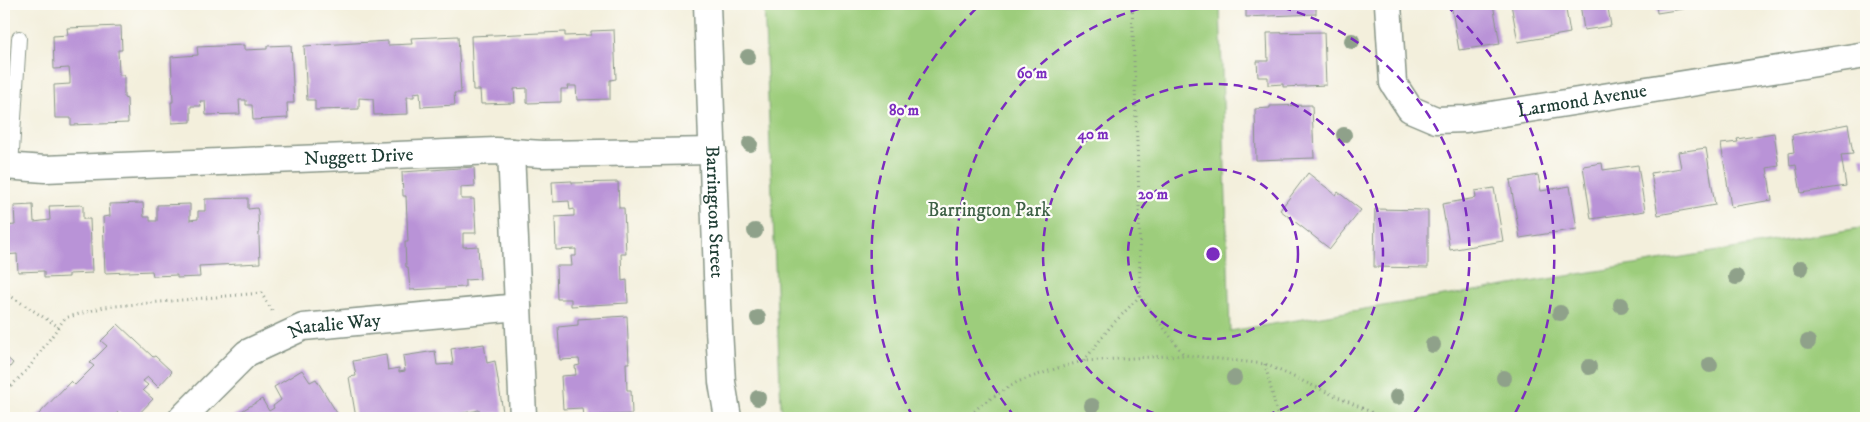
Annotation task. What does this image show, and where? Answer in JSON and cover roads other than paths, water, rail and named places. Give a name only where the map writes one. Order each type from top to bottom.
[{"type":"street","name":"Barrington Street","points":[[707,4],[720,355],[728,418]]},
{"type":"street","name":"Larmond Avenue","points":[[1388,4],[1393,83],[1410,110],[1436,120],[1466,119],[1866,55]]},
{"type":"street","name":"Nuggett Drive","points":[[7,167],[46,169],[496,151],[542,154],[713,151]]},
{"type":"street","points":[[511,152],[523,416]]},
{"type":"street","name":"Natalie Way","points":[[182,418],[247,353],[303,327],[518,307]]},
{"type":"lane","points":[[7,167],[19,38]]},
{"type":"park label","name":"Barrington Park","points":[[989,210]]}]
